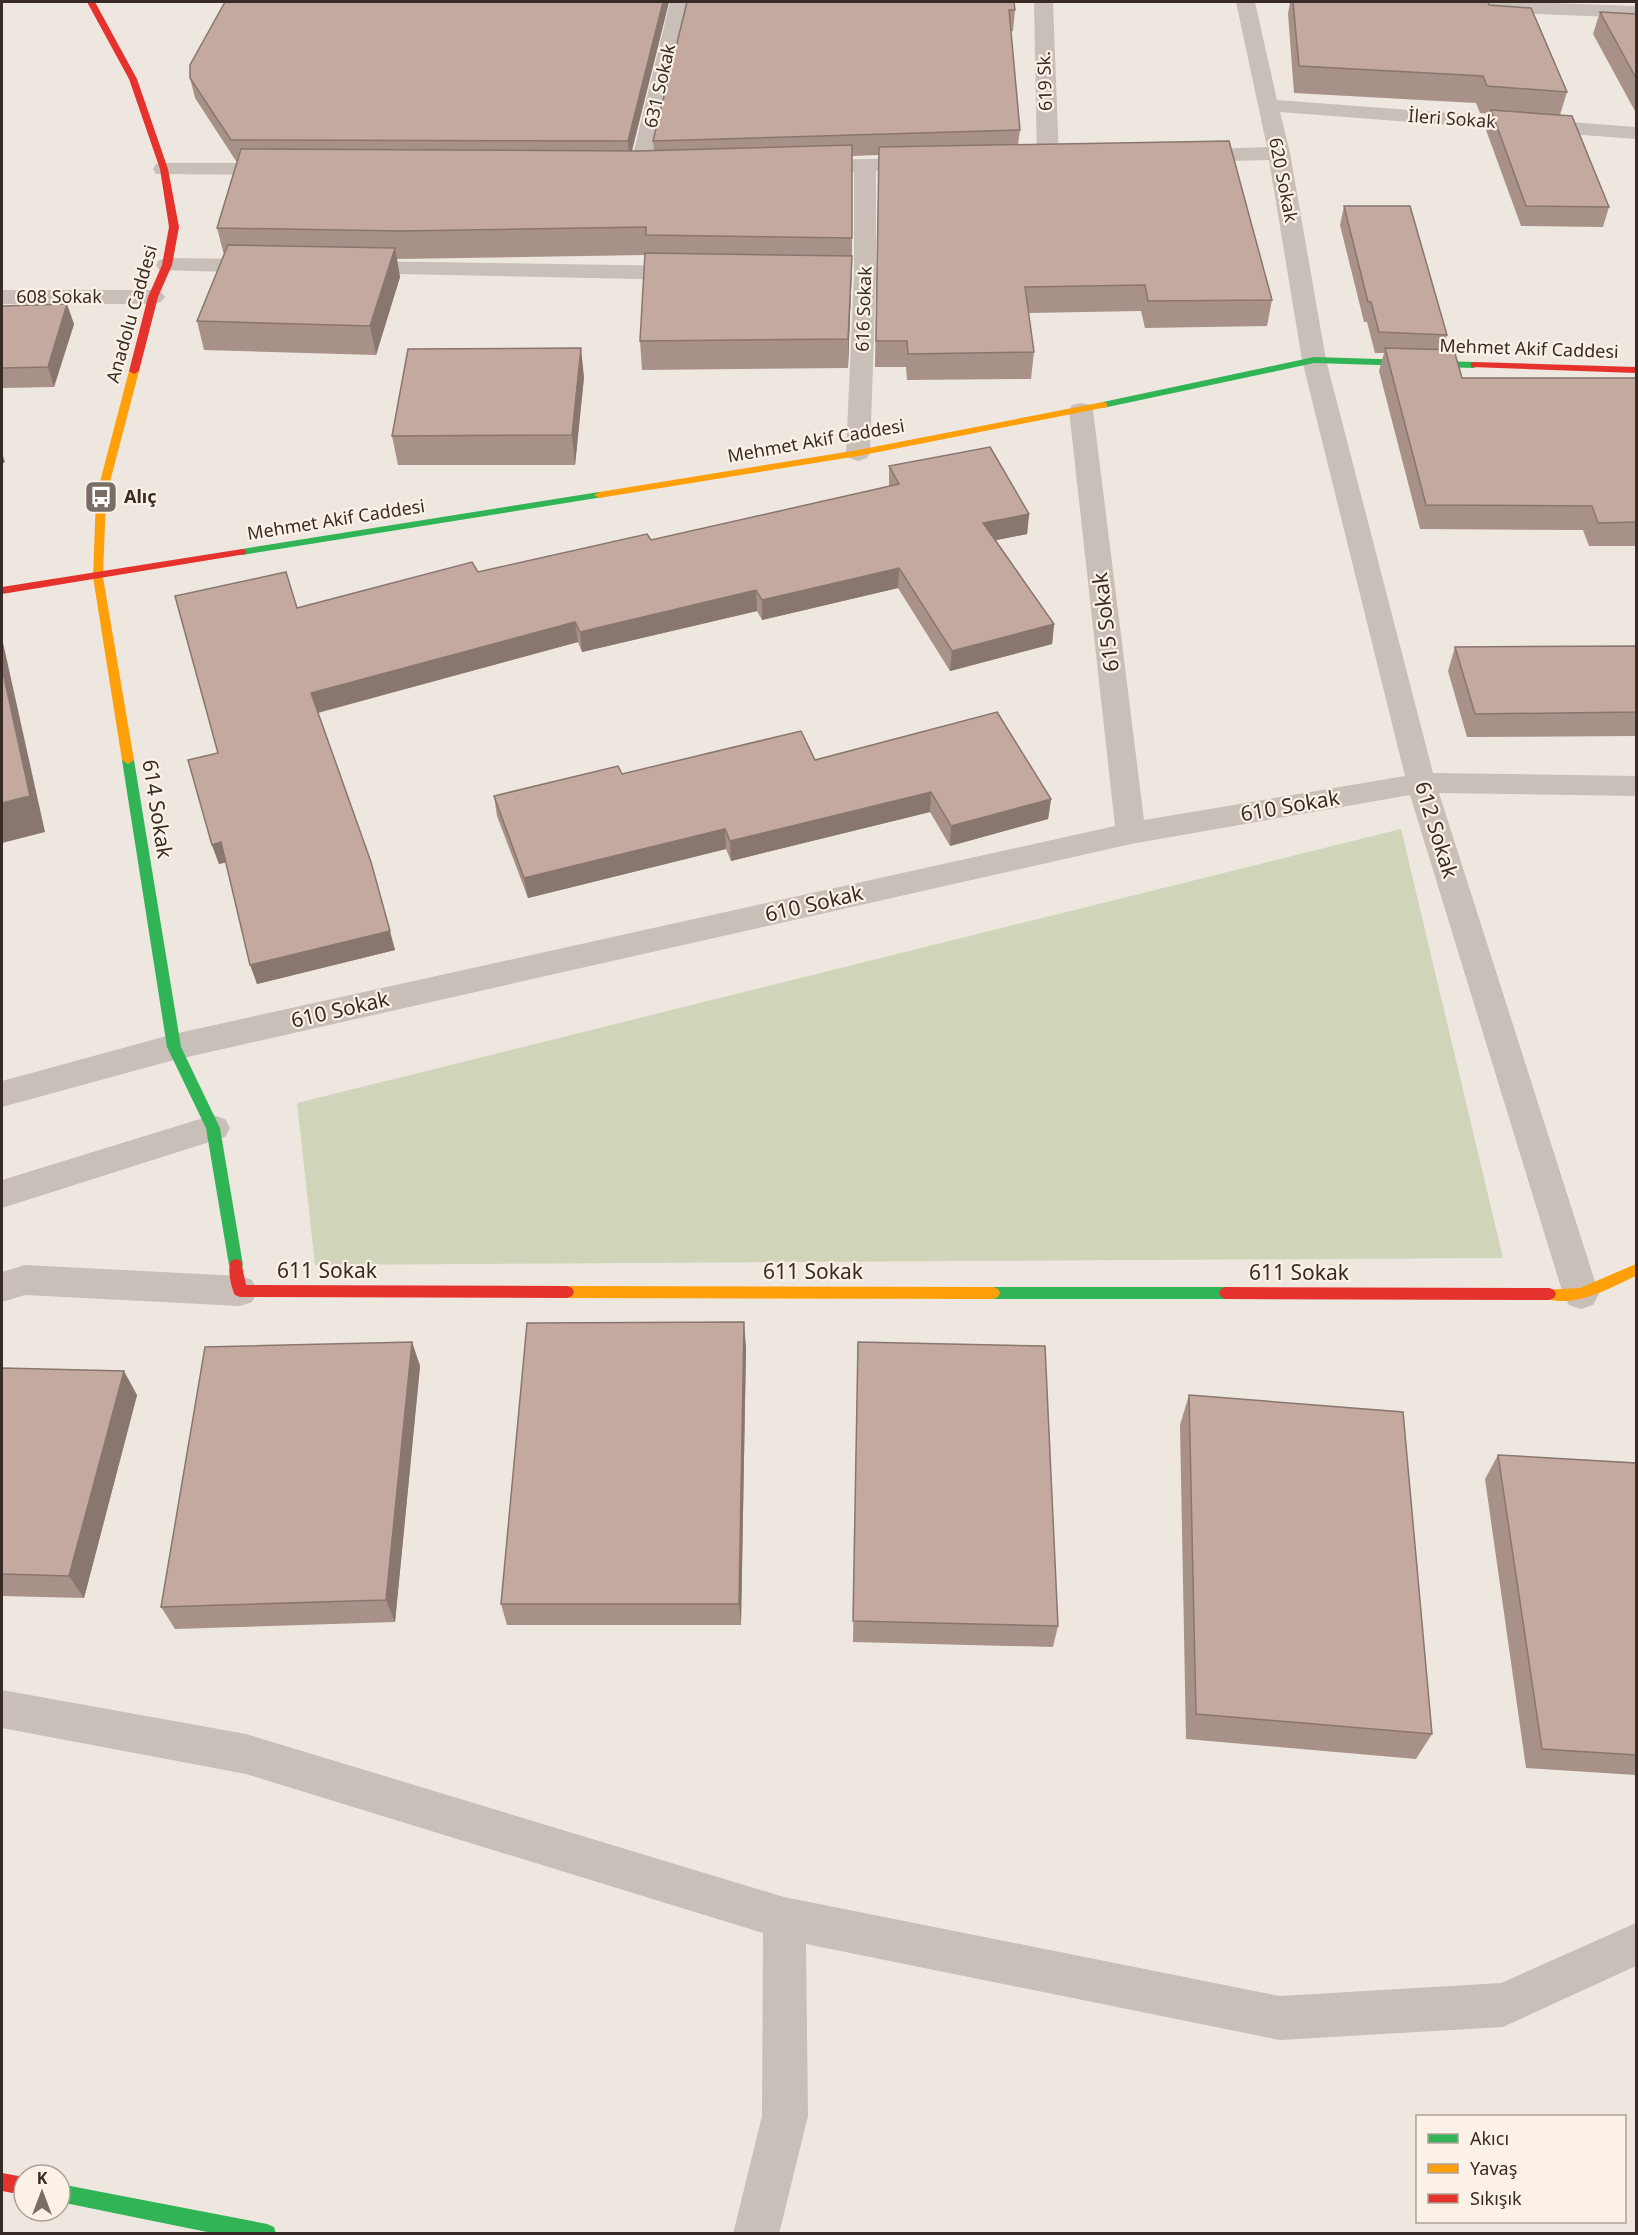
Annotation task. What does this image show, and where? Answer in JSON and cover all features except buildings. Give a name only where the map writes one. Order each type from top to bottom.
[{"type":"street","name":"Anadolu Caddesi","points":[[91,2],[133,79],[164,169],[174,227],[167,265],[153,297],[101,497],[98,577]]},
{"type":"street","name":"631 Sokak","points":[[640,171],[680,2]]},
{"type":"street","name":"619 Sk.","points":[[1043,2],[1048,161]]},
{"type":"street","name":"620 Sokak","points":[[1245,2],[1279,153],[1314,360]]},
{"type":"street","points":[[1386,2],[1636,12]]},
{"type":"street","name":"İleri Sokak","points":[[1267,105],[1636,133]]},
{"type":"street","points":[[1164,157],[1279,153]]},
{"type":"street","points":[[1025,161],[1071,160]]},
{"type":"street","points":[[782,167],[945,163]]},
{"type":"street","name":"616 Sokak","points":[[858,453],[865,276],[865,165]]},
{"type":"street","points":[[164,169],[295,169]]},
{"type":"street","points":[[616,171],[663,170]]},
{"type":"street","name":"608 Sokak","points":[[2,297],[153,297]]},
{"type":"street","name":"Mehmet Akif Caddesi","points":[[2,591],[858,453],[1081,410],[1314,360],[1636,370]]},
{"type":"street","name":"612 Sokak","points":[[1314,360],[1421,783],[1581,1294]]},
{"type":"street","name":"615 Sokak","points":[[1081,410],[1131,833]]},
{"type":"street","name":"614 Sokak","points":[[98,577],[174,1047]]},
{"type":"street","name":"610 Sokak","points":[[2,1094],[174,1047],[1131,833],[1421,783],[1636,786]]},
{"type":"street","points":[[2,1287],[25,1280],[240,1291],[213,1128],[174,1047]]},
{"type":"street","points":[[2,1194],[213,1128]]},
{"type":"street","name":"611 Sokak","points":[[240,1291],[1581,1294],[1636,1271]]},
{"type":"street","points":[[2,1709],[246,1754],[784,1918],[1280,2018],[1503,2005],[1636,1944]]},
{"type":"street","points":[[756,2234],[785,2116],[784,1918]]},
{"type":"street","points":[[72,2195],[267,2234]]},
{"type":"lane","points":[[167,265],[286,267]]},
{"type":"lane","points":[[333,267],[712,273]]},
{"type":"lane","points":[[842,276],[865,276]]},
{"type":"green space","points":[[1401,829],[1503,1258],[315,1265],[297,1103]]},
{"type":"traffic: fast","points":[[1103,405],[1314,360],[1474,365]]},
{"type":"traffic: fast","points":[[242,552],[599,495]]},
{"type":"traffic: fast","points":[[128,760],[174,1047],[213,1128],[236,1265]]},
{"type":"traffic: fast","points":[[993,1293],[1226,1293]]},
{"type":"traffic: fast","points":[[72,2195],[267,2234]]},
{"type":"traffic: slow","points":[[128,760],[98,577],[101,497],[134,371]]},
{"type":"traffic: slow","points":[[599,495],[858,453],[1103,405]]},
{"type":"traffic: slow","points":[[1549,1294],[1581,1294],[1636,1270]]},
{"type":"traffic: slow","points":[[567,1292],[993,1293]]},
{"type":"traffic: jam","points":[[91,2],[133,79],[164,169],[174,227],[167,265],[153,297],[134,371]]},
{"type":"traffic: jam","points":[[1474,365],[1636,370]]},
{"type":"traffic: jam","points":[[2,591],[242,552]]},
{"type":"traffic: jam","points":[[236,1265],[240,1291],[567,1292]]},
{"type":"traffic: jam","points":[[1226,1293],[1549,1294]]},
{"type":"traffic: jam","points":[[2,2182],[12,2184]]},
{"type":"place","name":"Alıç","points":[[101,497]]}]
